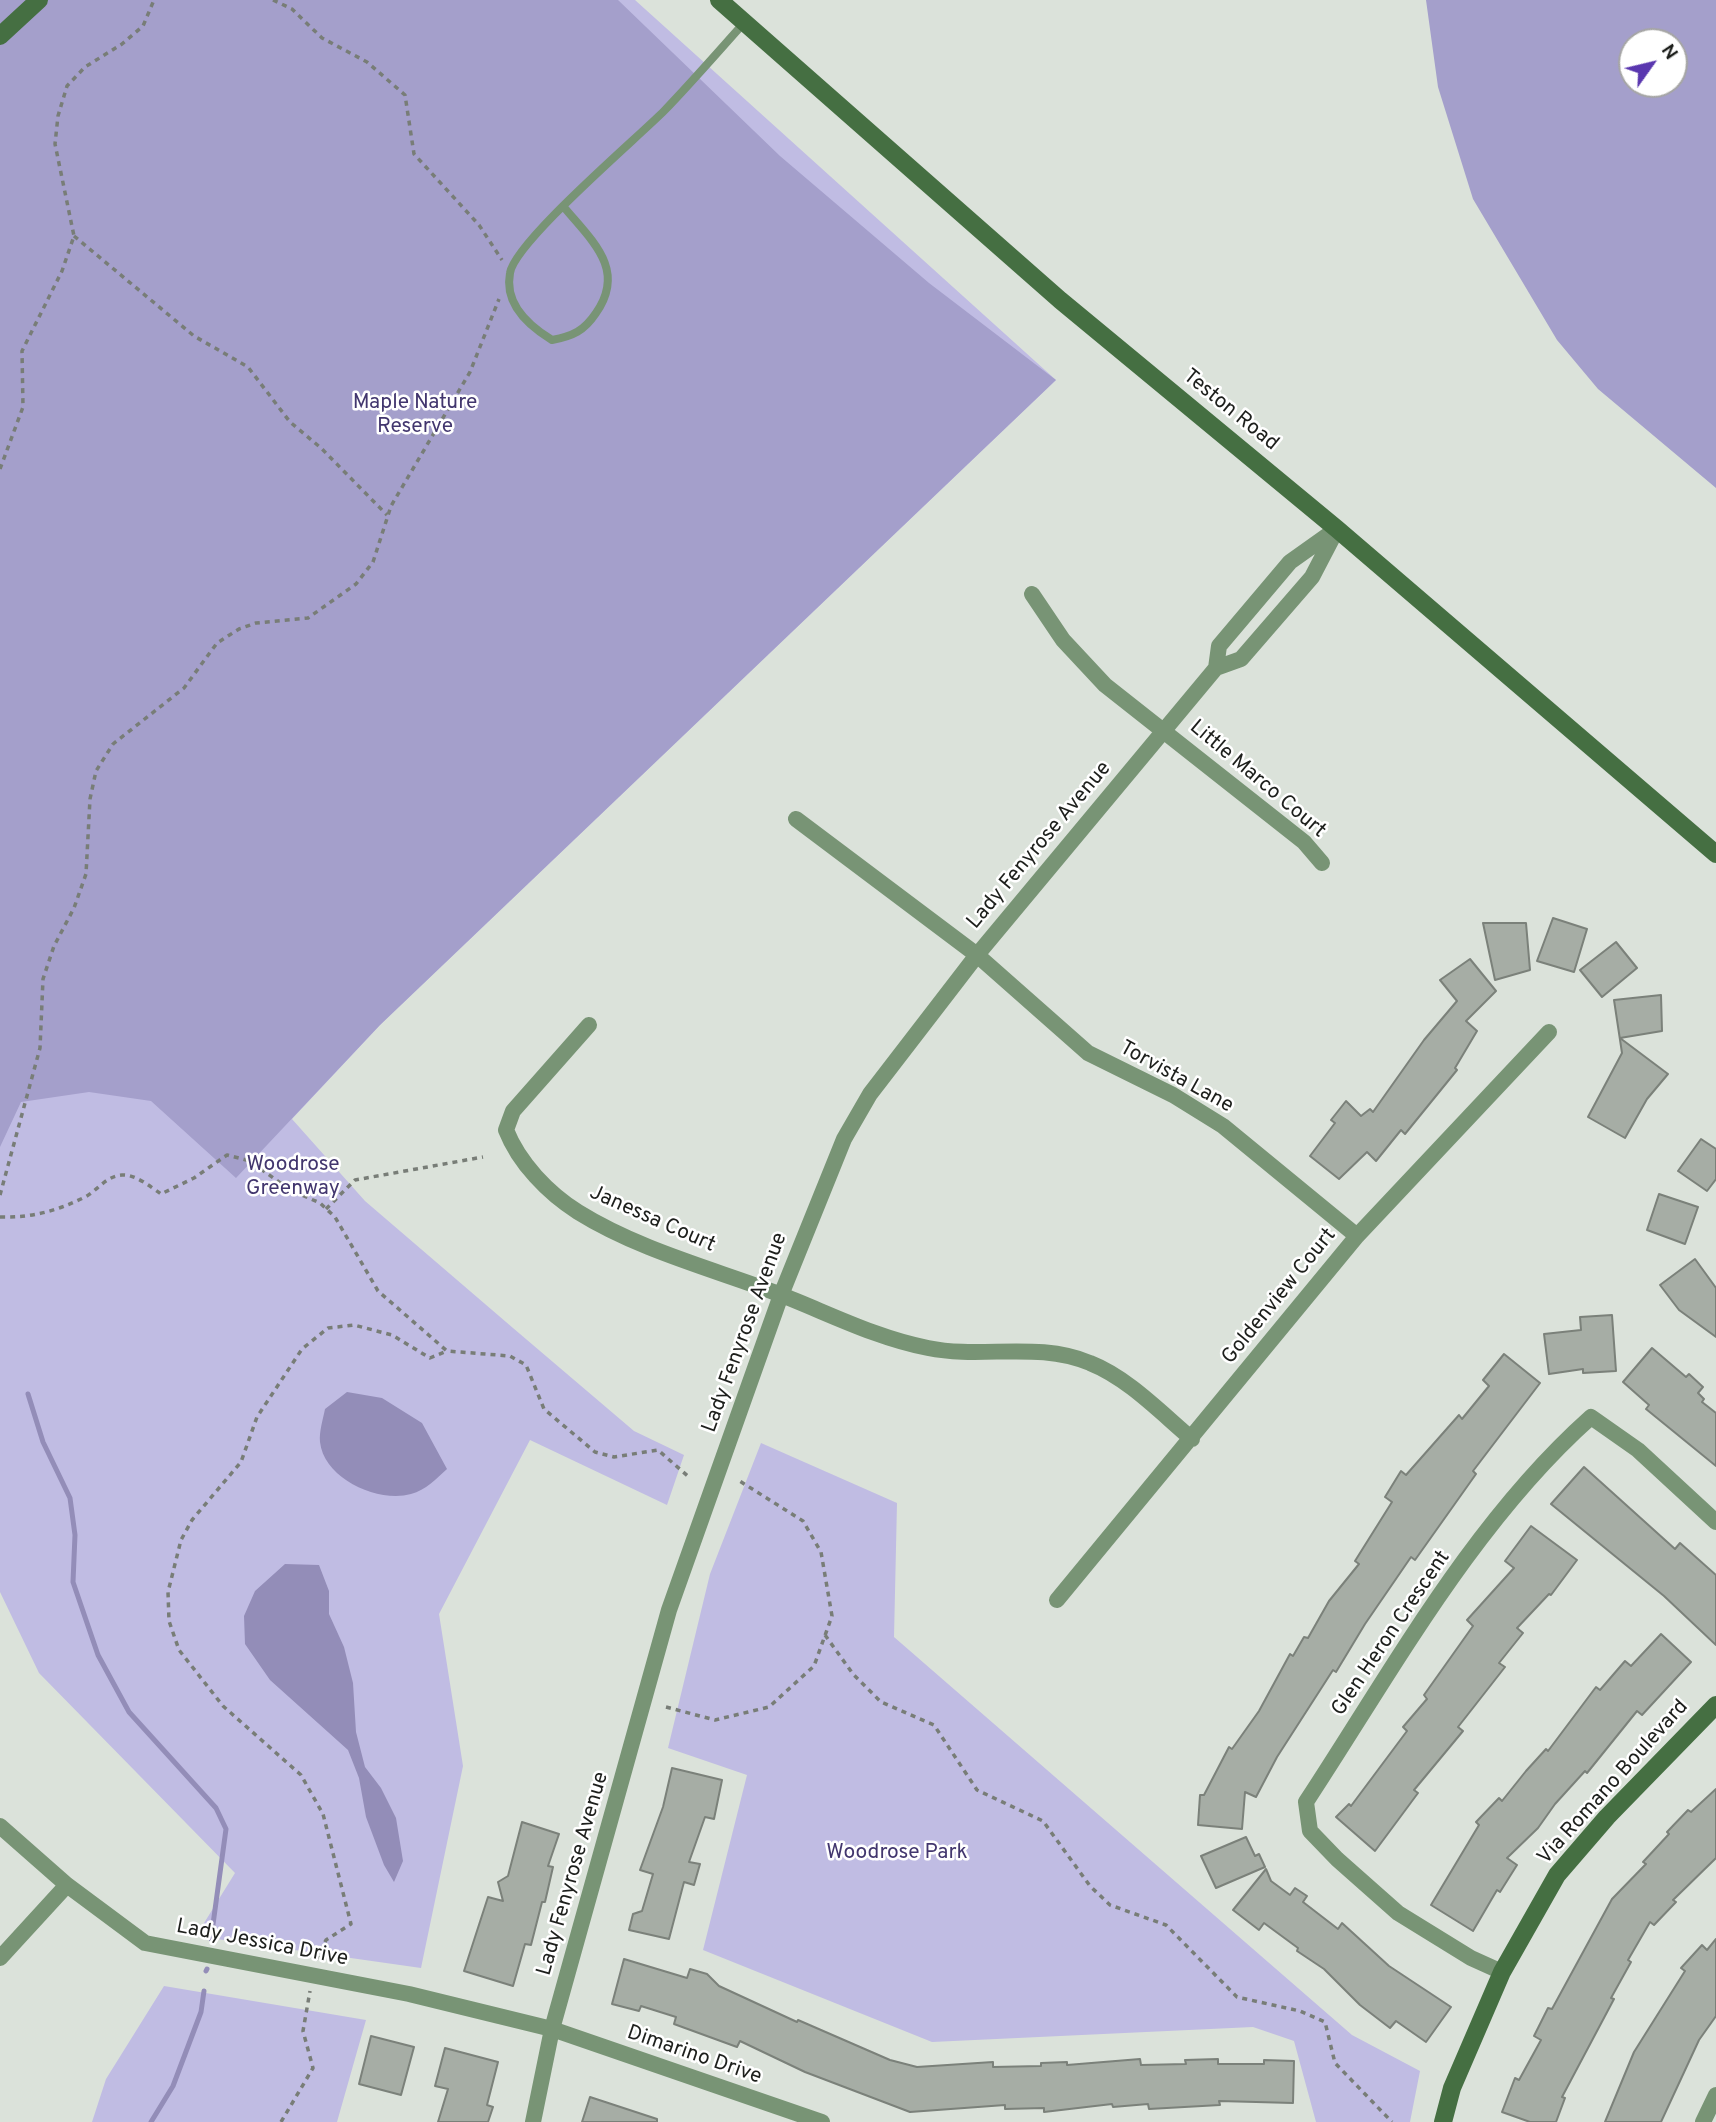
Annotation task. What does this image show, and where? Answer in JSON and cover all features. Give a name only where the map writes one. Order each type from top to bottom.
[{"type":"main road","points":[[0,36],[39,0]]},
{"type":"main road","name":"Teston Road","points":[[719,0],[743,24],[1060,300],[1337,529],[1716,854]]},
{"type":"main road","name":"Via Romano Boulevard","points":[[1443,2122],[1452,2088],[1502,1972],[1557,1875],[1607,1817],[1716,1705]]},
{"type":"street","name":"Lady Fenyrose Avenue","points":[[1216,667],[1241,659],[1312,577],[1337,529]]},
{"type":"street","name":"Lady Fenyrose Avenue","points":[[533,2122],[552,2029],[669,1611],[781,1295],[844,1139],[870,1094],[977,955],[1216,667],[1219,646],[1290,562],[1337,529]]},
{"type":"street","name":"Little Marco Court","points":[[1032,594],[1084,666],[1304,842],[1322,863]]},
{"type":"street","name":"Torvista Lane","points":[[796,819],[977,955],[1088,1053],[1172,1095],[1223,1126],[1357,1236]]},
{"type":"street","name":"Janessa Court","points":[[589,1025],[513,1111],[506,1130],[514,1152],[578,1212],[670,1254],[878,1334],[929,1349],[980,1352],[1023,1350],[1064,1355],[1092,1363],[1131,1388],[1192,1439]]},
{"type":"street","name":"Goldenview Court","points":[[1057,1600],[1357,1236],[1549,1032]]},
{"type":"street","name":"Glen Heron Crescent","points":[[1502,1972],[1471,1958],[1398,1913],[1337,1859],[1311,1831],[1306,1802],[1450,1583],[1507,1505],[1550,1453],[1591,1417],[1638,1450],[1716,1522]]},
{"type":"street","name":"Lady Jessica Drive","points":[[0,1826],[66,1885],[145,1943],[409,1994],[552,2029]]},
{"type":"street","points":[[0,1958],[66,1885]]},
{"type":"street","name":"Dimarino Drive","points":[[552,2029],[798,2118],[822,2122]]},
{"type":"street","points":[[1703,2122],[1716,2095]]},
{"type":"lane","points":[[563,206],[601,253],[610,279],[605,301],[589,323],[574,336],[552,340],[529,327],[516,308],[509,274],[514,262],[563,206],[664,110],[743,24]]},
{"type":"path","points":[[0,469],[23,407],[22,351],[62,271],[74,236],[59,178],[55,144],[58,116],[67,86],[85,67],[122,44],[143,26],[154,0]]},
{"type":"path","points":[[0,1195],[40,1048],[43,979],[54,946],[74,908],[86,874],[90,799],[96,771],[113,744],[184,688],[217,643],[239,629],[256,623],[308,618],[356,584],[373,562],[387,516],[470,372],[509,274],[480,225],[414,154],[405,96],[367,62],[322,38],[292,9],[273,0]]},
{"type":"path","points":[[74,236],[194,336],[248,367],[290,422],[321,448],[387,516]]},
{"type":"path","points":[[0,1217],[30,1218],[87,1196],[107,1179],[124,1174],[141,1180],[161,1194],[194,1178],[227,1155],[250,1161],[290,1190],[326,1209],[335,1217],[378,1291],[447,1351]]},
{"type":"path","points":[[326,1209],[355,1181],[482,1157]]},
{"type":"path","points":[[281,2122],[313,2068],[303,2031],[317,1955],[326,1940],[351,1924],[323,1814],[301,1775],[223,1706],[179,1650],[169,1620],[168,1592],[181,1540],[192,1520],[241,1462],[257,1417],[302,1349],[328,1328],[354,1325],[392,1335],[430,1358],[447,1351],[510,1356],[526,1365],[544,1409],[595,1452],[614,1457],[658,1450],[690,1478]]},
{"type":"path","points":[[666,1707],[715,1720],[769,1707],[814,1666],[832,1616],[821,1552],[803,1521],[738,1480]]},
{"type":"path","points":[[825,1635],[853,1674],[881,1702],[934,1726],[977,1790],[1043,1821],[1090,1886],[1110,1905],[1166,1925],[1237,1997],[1300,2011],[1325,2022],[1335,2063],[1392,2122]]},
{"type":"green space","name":"Maple Nature Reserve","points":[[0,0],[618,0],[780,156],[929,283],[1056,380],[380,1025],[236,1178],[151,1101],[89,1092],[21,1102],[0,1147]]},
{"type":"green space","name":"Maple Nature Reserve","points":[[109,0],[635,0],[1056,380],[380,1025],[292,1119],[365,1201],[513,1328],[634,1431],[684,1455],[667,1505],[530,1440],[439,1614],[463,1766],[421,1968],[196,1936],[235,1873],[39,1673],[0,1592],[0,100]]},
{"type":"green space","points":[[1426,0],[1716,0],[1716,488],[1598,389],[1557,340],[1473,199],[1438,87]]},
{"type":"green space","name":"Woodrose Park","points":[[761,1443],[897,1503],[894,1637],[1352,2035],[1420,2071],[1410,2122],[1316,2122],[1294,2041],[1253,2027],[932,2042],[703,1950],[747,1775],[668,1748],[710,1574]]},
{"type":"green space","points":[[164,1986],[366,2020],[337,2122],[92,2122],[106,2079]]},
{"type":"shaded area","points":[[347,1392],[382,1398],[422,1423],[447,1469],[421,1490],[398,1496],[369,1491],[342,1477],[331,1467],[324,1455],[320,1434],[325,1409]]},
{"type":"shaded area","points":[[285,1564],[319,1565],[329,1591],[329,1614],[344,1647],[353,1683],[356,1732],[365,1767],[381,1788],[396,1818],[403,1861],[394,1882],[384,1865],[366,1817],[359,1778],[348,1750],[270,1680],[245,1644],[244,1616],[255,1591]]},
{"type":"building","points":[[1553,918],[1587,929],[1574,972],[1537,961]]},
{"type":"building","points":[[1483,923],[1526,923],[1530,970],[1495,980]]},
{"type":"building","points":[[1616,942],[1637,968],[1602,997],[1580,970]]},
{"type":"building","points":[[1470,959],[1496,991],[1466,1021],[1477,1031],[1455,1068],[1457,1070],[1405,1134],[1401,1130],[1376,1161],[1367,1152],[1339,1179],[1310,1156],[1335,1123],[1331,1120],[1346,1101],[1361,1116],[1370,1109],[1373,1112],[1424,1040],[1457,1001],[1440,980]]},
{"type":"building","points":[[1661,995],[1662,1031],[1620,1038],[1668,1074],[1647,1099],[1625,1138],[1588,1117],[1622,1053],[1614,1000]]},
{"type":"building","points":[[1701,1139],[1716,1149],[1716,1179],[1707,1191],[1678,1171]]},
{"type":"building","points":[[1659,1194],[1698,1207],[1685,1244],[1647,1230]]},
{"type":"building","points":[[1695,1259],[1716,1288],[1716,1337],[1679,1310],[1660,1285]]},
{"type":"building","points":[[1612,1315],[1616,1371],[1583,1373],[1583,1369],[1549,1374],[1544,1334],[1581,1330],[1580,1317]]},
{"type":"building","points":[[1652,1348],[1686,1377],[1689,1374],[1703,1387],[1698,1393],[1704,1399],[1702,1402],[1716,1413],[1716,1466],[1646,1409],[1649,1405],[1623,1382]]},
{"type":"building","points":[[1504,1354],[1540,1383],[1473,1471],[1476,1474],[1415,1560],[1411,1557],[1336,1672],[1333,1670],[1277,1757],[1256,1797],[1245,1792],[1242,1829],[1198,1825],[1200,1795],[1204,1795],[1229,1747],[1232,1749],[1259,1711],[1290,1654],[1293,1656],[1304,1637],[1308,1638],[1329,1601],[1359,1564],[1355,1561],[1392,1502],[1385,1497],[1401,1471],[1406,1475],[1459,1415],[1462,1419],[1489,1386],[1483,1380]]},
{"type":"building","points":[[1584,1467],[1675,1549],[1680,1543],[1716,1575],[1716,1645],[1664,1596],[1551,1504]]},
{"type":"building","points":[[1531,1526],[1577,1560],[1551,1595],[1549,1594],[1517,1628],[1523,1633],[1499,1663],[1505,1667],[1458,1727],[1463,1731],[1414,1790],[1418,1793],[1375,1851],[1336,1817],[1349,1804],[1351,1806],[1407,1731],[1403,1727],[1427,1699],[1424,1695],[1473,1626],[1467,1620],[1514,1568],[1505,1561]]},
{"type":"building","points":[[1661,1634],[1691,1662],[1642,1715],[1637,1711],[1587,1773],[1585,1771],[1555,1804],[1538,1828],[1507,1858],[1517,1865],[1500,1892],[1497,1890],[1473,1931],[1431,1905],[1479,1825],[1476,1822],[1499,1798],[1502,1801],[1546,1749],[1548,1751],[1596,1687],[1600,1690],[1625,1661],[1631,1666]]},
{"type":"building","points":[[672,1768],[722,1780],[714,1819],[705,1817],[689,1862],[700,1864],[694,1885],[684,1882],[669,1939],[629,1930],[633,1914],[642,1911],[653,1874],[640,1870],[663,1807]]},
{"type":"building","points":[[1716,1789],[1716,1858],[1673,1900],[1676,1902],[1654,1925],[1650,1922],[1628,1960],[1631,1962],[1611,1998],[1614,1999],[1562,2097],[1565,2098],[1556,2122],[1530,2122],[1502,2112],[1515,2078],[1519,2080],[1541,2040],[1534,2036],[1548,2008],[1552,2009],[1612,1899],[1646,1864],[1643,1862],[1669,1834],[1667,1832],[1688,1810],[1691,1812]]},
{"type":"building","points":[[522,1822],[559,1834],[548,1866],[553,1867],[545,1902],[542,1902],[531,1945],[525,1944],[513,1986],[464,1971],[488,1897],[503,1901],[498,1882],[508,1876]]},
{"type":"building","points":[[1246,1837],[1255,1856],[1259,1854],[1265,1867],[1216,1888],[1201,1856]]},
{"type":"building","points":[[1266,1869],[1271,1881],[1290,1895],[1295,1888],[1307,1896],[1303,1902],[1338,1929],[1342,1923],[1389,1966],[1451,2007],[1426,2042],[1396,2021],[1390,2028],[1360,2005],[1324,1969],[1297,1951],[1298,1948],[1264,1923],[1259,1930],[1233,1910]]},
{"type":"building","points":[[1716,1939],[1716,2016],[1699,2040],[1661,2122],[1605,2122],[1634,2052],[1685,1971],[1681,1968],[1702,1945],[1707,1950]]},
{"type":"building","points":[[624,1959],[687,1978],[690,1969],[707,1974],[719,1986],[797,2022],[798,2020],[890,2060],[917,2067],[993,2062],[993,2067],[1041,2066],[1041,2063],[1067,2062],[1067,2065],[1140,2059],[1141,2065],[1186,2064],[1185,2060],[1218,2059],[1218,2064],[1264,2064],[1264,2060],[1294,2061],[1293,2103],[1219,2101],[1220,2105],[1149,2109],[1148,2104],[1113,2107],[1112,2104],[1044,2112],[1044,2108],[1005,2109],[1005,2105],[910,2112],[805,2072],[740,2041],[737,2047],[674,2024],[676,2017],[641,2006],[639,2011],[612,2004]]},
{"type":"building","points":[[371,2036],[414,2047],[401,2095],[359,2084]]},
{"type":"building","points":[[445,2048],[498,2062],[487,2105],[493,2107],[488,2122],[438,2122],[448,2089],[435,2086]]},
{"type":"building","points":[[590,2097],[657,2119],[657,2122],[582,2122]]},
{"type":"waterway","points":[[28,1394],[43,1442],[70,1498],[75,1535],[73,1582],[98,1655],[129,1712],[216,1808],[226,1829],[211,1939]]},
{"type":"waterway","points":[[151,2122],[173,2086],[201,2012],[204,1991]]},
{"type":"park label","name":"Woodrose Greenway","points":[[293,1178]]}]
